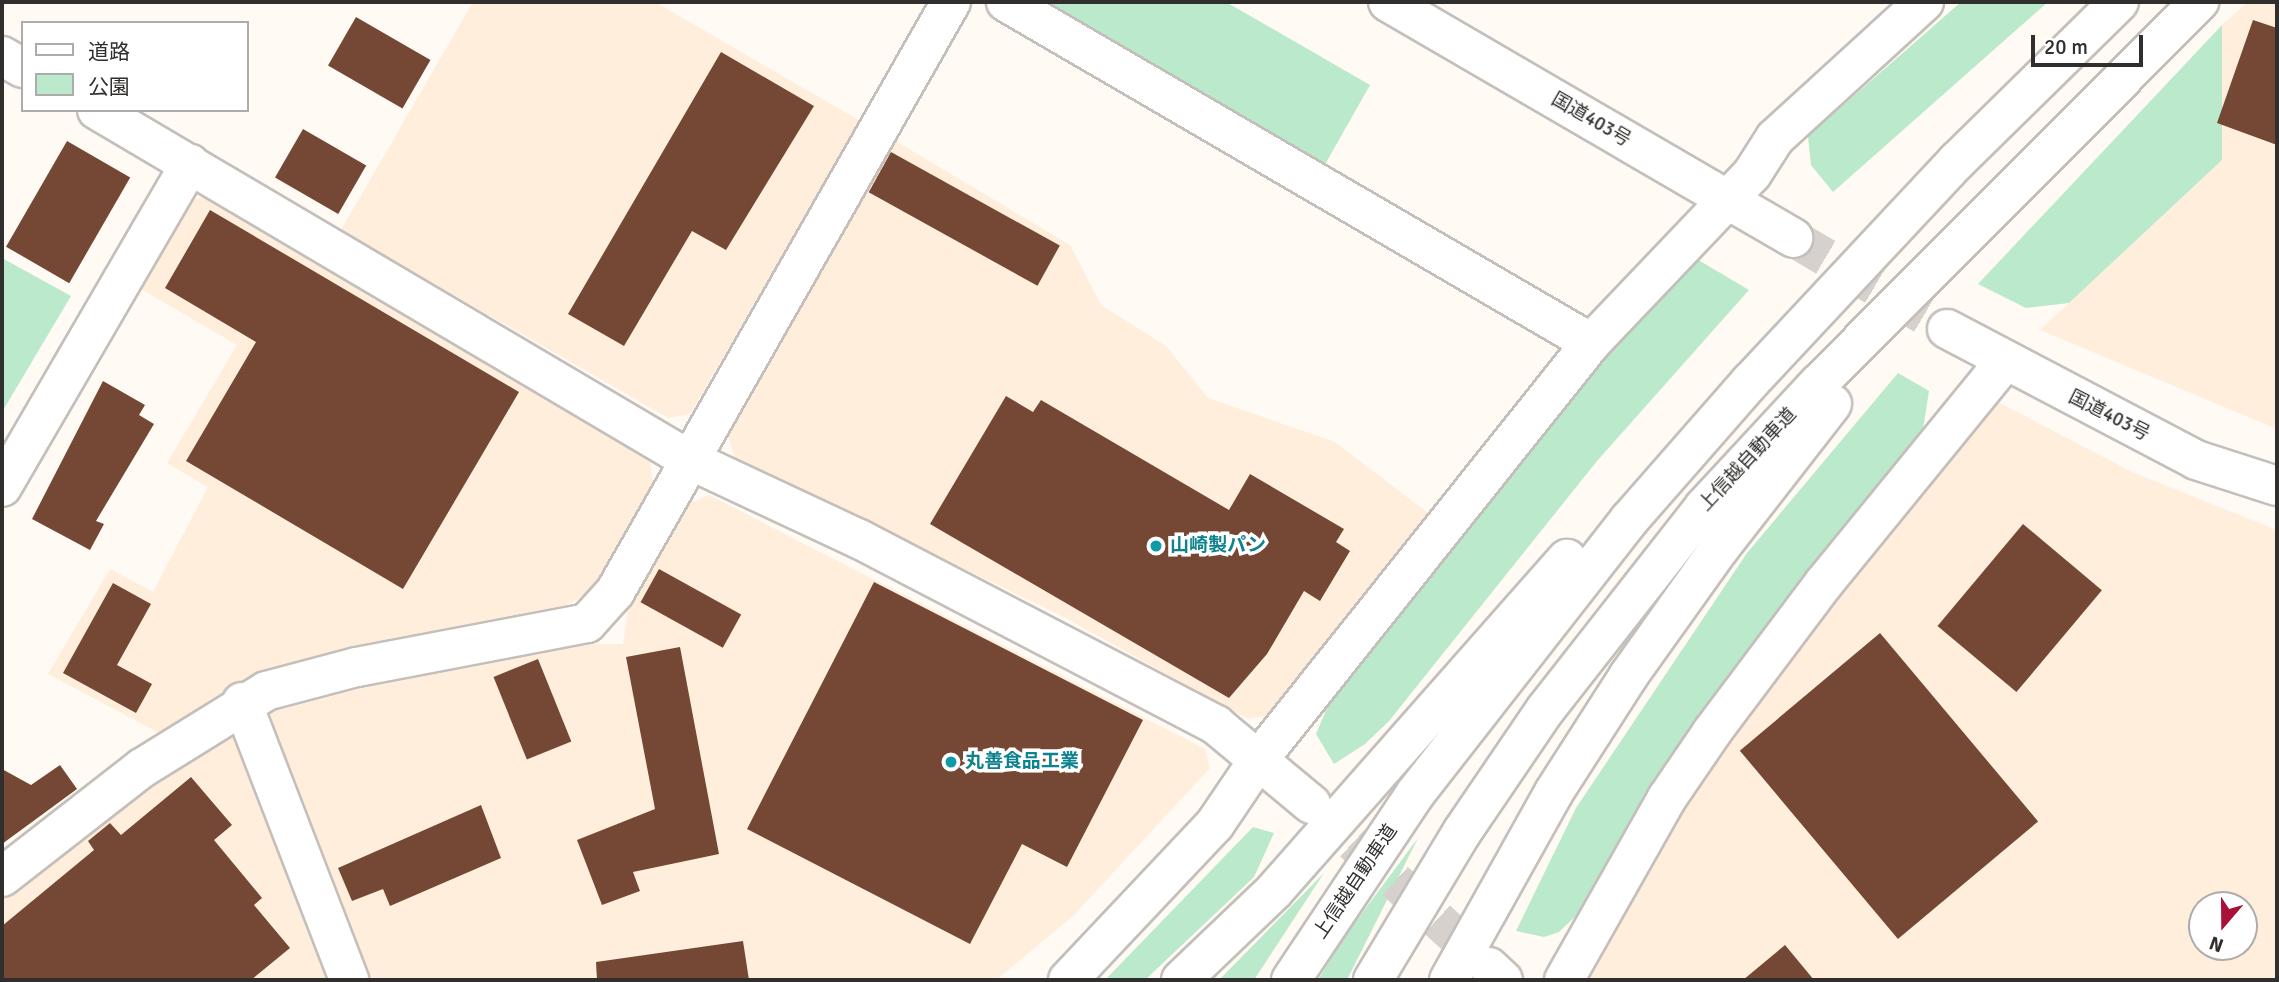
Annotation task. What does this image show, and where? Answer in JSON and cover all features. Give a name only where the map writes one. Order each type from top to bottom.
[{"type":"main road","points":[[2,877],[142,768],[242,702],[266,691],[357,667],[587,623],[615,592],[688,459],[951,2]]},
{"type":"main road","points":[[1006,2],[1591,343]]},
{"type":"main road","name":"国道403号","points":[[1388,2],[1793,238]]},
{"type":"main road","points":[[1068,980],[1214,824],[1259,759],[1591,343],[1728,200],[1775,138],[1924,2]]},
{"type":"main road","name":"上信越自動車道","points":[[1291,980],[1415,794],[1630,519],[1750,382],[1957,161],[2119,2]]},
{"type":"main road","name":"上信越自動車道","points":[[1373,980],[1462,832],[1545,710],[1696,517],[1818,384],[2076,122],[2199,2]]},
{"type":"main road","points":[[2,56],[21,67]]},
{"type":"main road","points":[[100,112],[688,459],[859,539],[1203,719],[1259,759],[1311,804]]},
{"type":"main road","points":[[1449,980],[1554,792],[1629,675],[1719,548],[1809,431],[2076,122]]},
{"type":"main road","points":[[1181,980],[1274,891],[1559,567],[1795,312],[1957,161]]},
{"type":"main road","points":[[2,487],[190,164]]},
{"type":"main road","name":"国道403号","points":[[1947,329],[2004,362],[2196,460],[2277,486]]},
{"type":"main road","points":[[1564,980],[1660,810],[1712,732],[1824,583],[2004,362]]},
{"type":"main road","points":[[242,702],[349,980]]},
{"type":"shaded area","points":[[473,2],[655,2],[860,121],[690,414],[668,418],[341,230]]},
{"type":"shaded area","points":[[2248,2],[2277,2],[2277,429],[2040,330],[2222,160],[2222,25]]},
{"type":"shaded area","points":[[894,140],[1070,245],[1101,305],[1166,346],[1208,398],[1335,442],[1428,513],[1269,715],[1248,719],[1060,615],[735,459],[727,431]]},
{"type":"shaded area","points":[[206,196],[650,461],[653,485],[602,575],[579,599],[555,610],[319,656],[253,679],[159,733],[48,674],[110,569],[153,592],[208,487],[167,463],[237,345],[134,285],[177,206]]},
{"type":"shaded area","points":[[1998,402],[2132,472],[2277,530],[2277,980],[1587,980],[1603,935],[1723,736]]},
{"type":"shaded area","points":[[709,495],[1205,749],[1210,768],[1073,916],[996,980],[365,980],[258,715],[398,679],[585,644],[623,644],[629,604],[683,506]]},
{"type":"shaded area","points":[[240,725],[335,980],[2,980],[2,897],[173,766]]},
{"type":"green space","points":[[1034,2],[1226,2],[1370,85],[1323,168]]},
{"type":"green space","points":[[1961,2],[2048,2],[1833,192],[1811,165],[1808,136]]},
{"type":"green space","points":[[2222,25],[2222,160],[2069,303],[2026,308],[1978,284]]},
{"type":"green space","points":[[1690,255],[1749,290],[1597,461],[1389,721],[1365,744],[1334,764],[1316,734],[1336,687],[1543,420]]},
{"type":"green space","points":[[2,258],[71,296],[2,412]]},
{"type":"green space","points":[[1898,373],[1929,391],[1921,442],[1704,720],[1579,913],[1559,932],[1544,937],[1516,931],[1576,808],[1747,553]]},
{"type":"green space","points":[[1253,827],[1274,833],[1254,877],[1145,980],[1105,980]]},
{"type":"green space","points":[[1418,838],[1347,980],[1318,980],[1345,936]]},
{"type":"green space","points":[[1324,873],[1254,980],[1218,980],[1222,977]]},
{"type":"building","points":[[356,17],[430,60],[402,108],[328,65]]},
{"type":"building","points":[[2253,20],[2277,28],[2277,145],[2217,123]]},
{"type":"building","points":[[721,52],[814,106],[726,250],[692,231],[624,346],[568,314]]},
{"type":"building","points":[[303,129],[366,165],[338,214],[275,177]]},
{"type":"building","points":[[67,141],[130,178],[69,283],[6,247]]},
{"type":"building","points":[[891,152],[1060,246],[1038,286],[869,192]]},
{"type":"building","points":[[210,210],[519,392],[403,589],[186,461],[256,342],[165,288]]},
{"type":"building","points":[[103,381],[145,405],[139,415],[154,424],[96,521],[104,524],[90,550],[32,519]]},
{"type":"building","name":"山崎製パン","points":[[1006,396],[1033,412],[1041,400],[1229,510],[1250,474],[1344,529],[1336,542],[1350,551],[1320,601],[1304,591],[1267,654],[1229,698],[930,524]]},
{"type":"building","points":[[2023,524],[2102,590],[2016,692],[1938,626]]},
{"type":"building","points":[[659,569],[741,615],[723,648],[641,602]]},
{"type":"building","name":"丸善食品工業","points":[[874,582],[1143,720],[1067,867],[1022,844],[970,944],[747,829]]},
{"type":"building","points":[[113,583],[151,604],[117,665],[152,684],[136,713],[63,673]]},
{"type":"building","points":[[1880,633],[2038,821],[1898,939],[1740,751]]},
{"type":"building","points":[[680,647],[719,854],[633,872],[640,891],[602,905],[577,840],[655,809],[626,657]]},
{"type":"building","points":[[538,659],[571,742],[527,760],[493,677]]},
{"type":"building","points":[[60,765],[77,789],[2,844],[2,769],[31,785]]},
{"type":"building","points":[[191,777],[232,825],[214,840],[262,898],[254,905],[290,948],[251,980],[2,980],[2,926],[94,850],[88,841],[110,823],[121,835]]},
{"type":"building","points":[[481,805],[501,858],[390,906],[383,889],[352,901],[338,868]]},
{"type":"building","points":[[743,941],[749,980],[597,980],[596,962]]},
{"type":"building","points":[[1785,945],[1814,980],[1743,980]]},
{"type":"tunnel","points":[[1793,238],[1947,329]]},
{"type":"tunnel","points":[[1311,804],[1489,967]]},
{"type":"place","name":"山崎製パン","points":[[1156,546]]},
{"type":"place","name":"丸善食品工業","points":[[951,762]]}]
